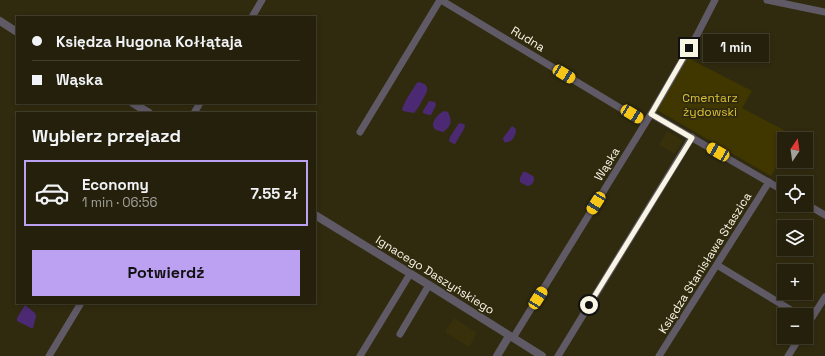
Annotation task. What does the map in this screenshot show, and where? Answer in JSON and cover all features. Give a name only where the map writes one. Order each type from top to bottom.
[{"type":"street","points":[[253,16],[262,0]]},
{"type":"street","points":[[360,132],[440,0]]},
{"type":"street","name":"Rudna","points":[[440,0],[645,122]]},
{"type":"street","name":"Wąska","points":[[511,337],[651,114],[697,35],[715,0]]},
{"type":"street","points":[[767,0],[825,12]]},
{"type":"street","points":[[0,21],[16,31]]},
{"type":"street","points":[[135,104],[147,112]]},
{"type":"street","points":[[651,114],[777,187]]},
{"type":"street","points":[[558,356],[692,138]]},
{"type":"street","name":"Księdza Stanisława Staszica","points":[[659,356],[769,182]]},
{"type":"street","points":[[813,208],[825,215]]},
{"type":"street","name":"Ignacego Daszyńskiego","points":[[316,216],[542,356]]},
{"type":"street","points":[[717,265],[788,308]]},
{"type":"street","points":[[360,356],[410,274]]},
{"type":"street","points":[[400,334],[429,285]]},
{"type":"street","points":[[813,313],[825,296]]},
{"type":"street","points":[[49,356],[80,304]]},
{"type":"street","points":[[497,356],[511,337]]},
{"type":"street","points":[[788,356],[796,344]]},
{"type":"shaded area","points":[[418,82],[427,86],[425,96],[414,113],[403,111],[402,109],[406,100]]},
{"type":"shaded area","points":[[429,101],[435,102],[436,105],[431,115],[423,113]]},
{"type":"shaded area","points":[[444,111],[448,112],[451,121],[448,128],[443,132],[436,130],[433,124],[437,116]]},
{"type":"shaded area","points":[[459,123],[464,124],[465,126],[454,144],[449,141]]},
{"type":"shaded area","points":[[512,126],[516,129],[514,136],[509,142],[504,142],[503,138]]},
{"type":"shaded area","points":[[667,131],[682,140],[675,154],[659,145]]},
{"type":"shaded area","points":[[523,172],[533,176],[534,181],[531,185],[527,186],[520,182]]},
{"type":"shaded area","points":[[25,305],[35,313],[36,316],[33,328],[17,321],[17,318]]},
{"type":"shaded area","points":[[454,318],[477,333],[469,347],[445,332]]},
{"type":"green space","name":"Cmentarz żydowski","points":[[688,58],[752,91],[742,108],[787,132],[777,132],[777,166],[771,176],[657,110]]},
{"type":"route","points":[[589,305],[692,138],[651,114],[689,48]]}]
